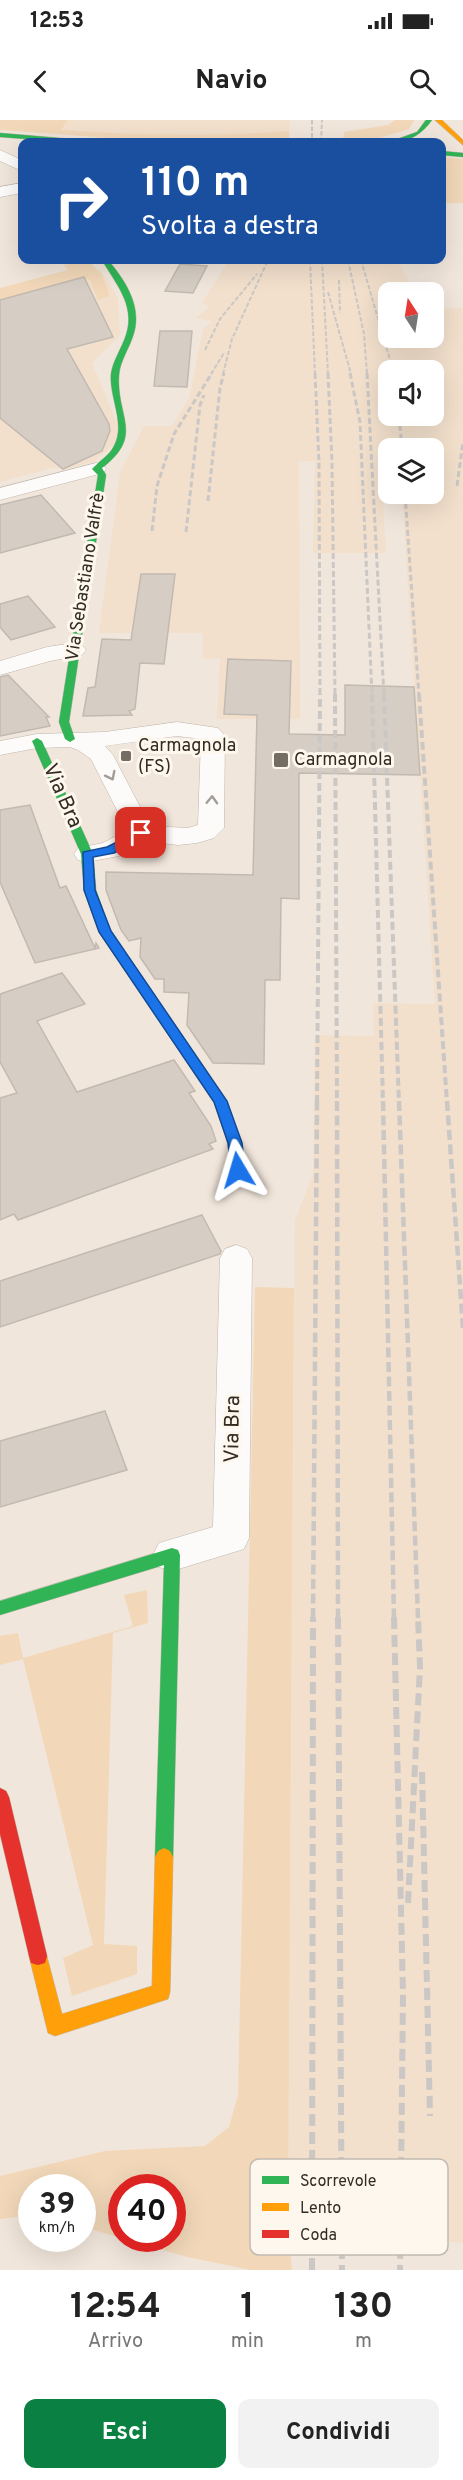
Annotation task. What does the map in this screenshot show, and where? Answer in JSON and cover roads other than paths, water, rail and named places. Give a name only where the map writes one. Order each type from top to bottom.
[{"type":"street","points":[[418,138],[429,120]]},
{"type":"street","points":[[438,120],[459,140],[454,148],[446,151]]},
{"type":"street","points":[[0,135],[36,138]]},
{"type":"street","points":[[446,153],[463,155]]},
{"type":"street","points":[[0,155],[18,164]]},
{"type":"street","points":[[0,192],[18,189]]},
{"type":"street","name":"Via Sebastiano Valfrè","points":[[96,469],[113,458],[124,430],[115,374],[132,326],[125,288],[108,264]]},
{"type":"street","points":[[0,494],[96,469]]},
{"type":"street","name":"Via Sebastiano Valfrè","points":[[70,739],[64,722],[102,475],[102,471],[96,469]]},
{"type":"street","points":[[0,668],[47,654],[74,650]]},
{"type":"street","points":[[0,748],[37,741],[105,739],[177,729],[201,730],[213,736],[211,828],[206,833],[194,836],[141,833],[110,850],[87,854]]},
{"type":"street","points":[[70,739],[87,745],[101,755],[141,833]]},
{"type":"street","name":"Via Bra","points":[[37,741],[87,854],[90,890],[105,932],[220,1101],[235,1143],[238,1170]]},
{"type":"street","name":"Via Bra","points":[[172,1555],[231,1538],[236,1258]]},
{"type":"street","points":[[0,1608],[172,1555],[161,1992],[55,2026],[0,1797]]},
{"type":"railway","points":[[312,120],[312,138]]},
{"type":"railway","points":[[321,138],[322,120]]},
{"type":"railway","points":[[223,374],[232,339],[266,264]]},
{"type":"railway","points":[[310,264],[315,374]]},
{"type":"railway","points":[[322,264],[328,374]]},
{"type":"railway","points":[[349,264],[364,334],[367,374]]},
{"type":"railway","points":[[362,264],[390,360]]},
{"type":"railway","points":[[205,350],[220,319],[257,274]]},
{"type":"railway","points":[[339,280],[340,313]]},
{"type":"railway","points":[[328,292],[351,374]]},
{"type":"railway","points":[[211,374],[224,353]]},
{"type":"railway","points":[[152,531],[157,486],[174,434],[212,373]]},
{"type":"railway","points":[[208,501],[220,388],[224,373]]},
{"type":"railway","points":[[315,373],[319,463],[320,695]]},
{"type":"railway","points":[[328,373],[332,463],[335,696]]},
{"type":"railway","points":[[350,373],[360,422],[372,696]]},
{"type":"railway","points":[[367,373],[384,696]]},
{"type":"railway","points":[[186,532],[200,405],[204,395]]},
{"type":"railway","points":[[400,426],[401,438]]},
{"type":"railway","points":[[457,486],[463,442]]},
{"type":"railway","points":[[406,504],[419,696]]},
{"type":"railway","points":[[335,694],[337,1103]]},
{"type":"railway","points":[[372,694],[383,1103]]},
{"type":"railway","points":[[384,694],[399,1103]]},
{"type":"railway","points":[[419,694],[447,1103]]},
{"type":"railway","points":[[317,1103],[320,695]]},
{"type":"railway","points":[[313,1618],[317,1101]]},
{"type":"railway","points":[[337,1101],[338,1618]]},
{"type":"railway","points":[[383,1101],[394,1618]]},
{"type":"railway","points":[[399,1101],[418,1618]]},
{"type":"railway","points":[[447,1101],[463,1328]]},
{"type":"railway","points":[[312,2159],[313,1617]]},
{"type":"railway","points":[[338,1617],[341,2159]]},
{"type":"railway","points":[[394,1617],[403,1994],[401,2159]]},
{"type":"railway","points":[[408,1903],[420,1667],[418,1617]]},
{"type":"railway","points":[[422,1772],[430,2116]]},
{"type":"railway","points":[[312,2255],[312,2270]]},
{"type":"railway","points":[[342,2255],[342,2270]]},
{"type":"railway","points":[[400,2255],[400,2270]]},
{"type":"place","name":"Carmagnola (FS)","points":[[126,756]]},
{"type":"place","name":"Carmagnola","points":[[281,760]]}]
